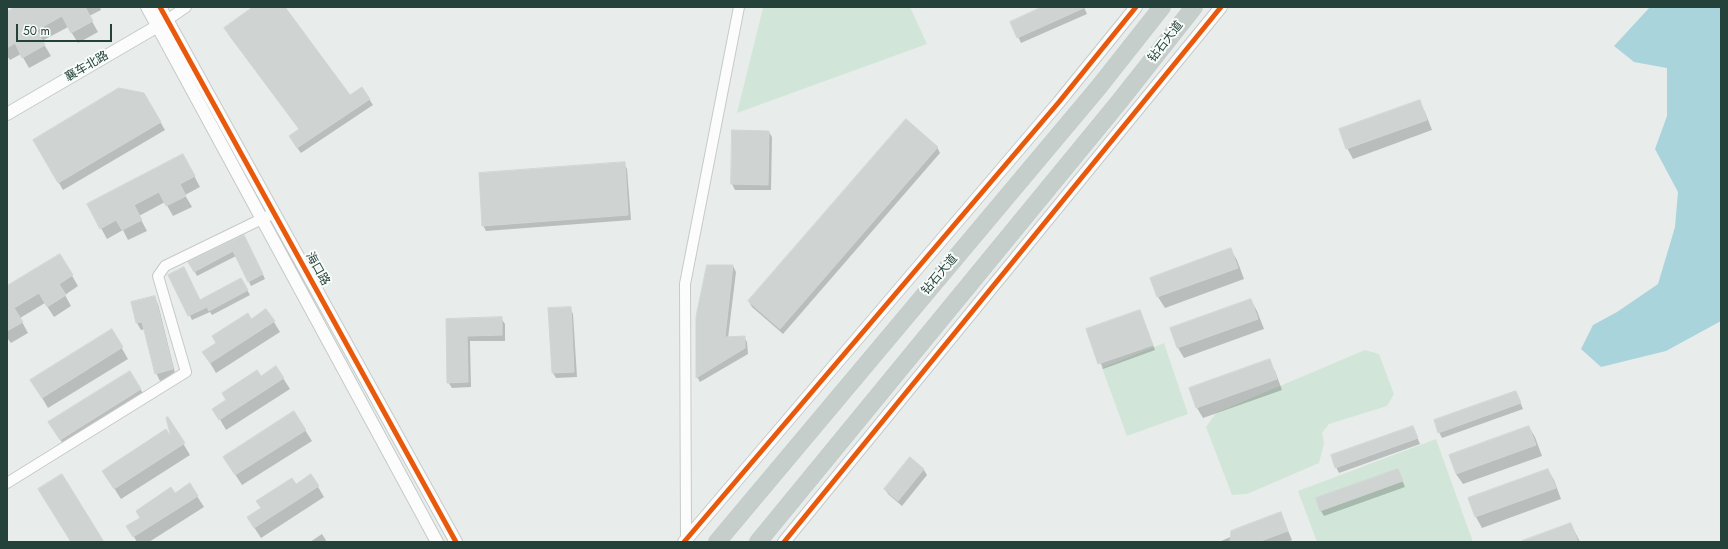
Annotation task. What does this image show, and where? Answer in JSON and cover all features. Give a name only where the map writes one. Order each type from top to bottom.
[{"type":"highway","name":"钻石大道","points":[[717,542],[1093,94],[1162,7]]},
{"type":"highway","name":"钻石大道","points":[[758,542],[1120,102],[1194,7]]},
{"type":"street","name":"海口路","points":[[147,7],[162,23],[274,213],[456,542]]},
{"type":"street","name":"海口路","points":[[160,7],[162,23],[262,219],[438,542]]},
{"type":"street","name":"襄车北路","points":[[7,114],[162,23],[186,7]]},
{"type":"street","points":[[685,541],[685,284],[739,7]]},
{"type":"street","points":[[685,541],[1059,102],[1136,7]]},
{"type":"street","points":[[784,542],[1222,7]]},
{"type":"street","points":[[7,483],[186,372],[158,276],[165,266],[274,213]]},
{"type":"green space","points":[[910,7],[927,44],[737,113],[763,8]]},
{"type":"green space","points":[[1164,343],[1188,414],[1127,436],[1102,368]]},
{"type":"green space","points":[[1365,350],[1379,354],[1394,394],[1387,406],[1329,424],[1322,433],[1324,443],[1319,463],[1247,494],[1232,495],[1206,427],[1216,413]]},
{"type":"green space","points":[[1436,439],[1473,542],[1317,542],[1298,491]]},
{"type":"water","points":[[1650,7],[1721,7],[1721,321],[1666,351],[1601,367],[1581,349],[1593,325],[1617,312],[1658,284],[1675,227],[1678,192],[1655,149],[1667,116],[1667,68],[1634,62],[1614,46]]},
{"type":"building","points":[[15,7],[85,7],[93,21],[71,33],[62,16],[37,30],[45,45],[22,58],[15,43],[7,48],[7,12]]},
{"type":"building","points":[[253,7],[285,7],[350,95],[362,87],[370,99],[297,148],[289,136],[299,129],[224,28]]},
{"type":"building","points":[[1042,7],[1086,7],[1017,38],[1010,22]]},
{"type":"building","points":[[119,88],[144,93],[161,122],[58,183],[33,140]]},
{"type":"building","points":[[1420,100],[1427,120],[1346,149],[1339,129]]},
{"type":"building","points":[[906,119],[938,147],[780,329],[748,301]]},
{"type":"building","points":[[732,130],[769,131],[768,185],[731,184]]},
{"type":"building","points":[[183,154],[195,176],[180,184],[186,196],[166,206],[159,192],[134,205],[142,220],[122,230],[116,220],[100,229],[87,204]]},
{"type":"building","points":[[625,162],[628,215],[482,226],[479,173]]},
{"type":"building","points":[[244,235],[263,274],[248,282],[233,251],[194,272],[188,262]]},
{"type":"building","points":[[1231,248],[1238,268],[1157,297],[1150,278]]},
{"type":"building","points":[[60,254],[73,275],[59,284],[66,295],[47,307],[39,293],[14,308],[23,322],[7,331],[7,286]]},
{"type":"building","points":[[707,265],[733,265],[725,337],[745,336],[745,348],[696,378],[696,317]]},
{"type":"building","points":[[184,267],[200,300],[241,278],[248,290],[209,311],[207,307],[188,316],[168,275]]},
{"type":"building","points":[[155,296],[173,369],[155,374],[142,322],[136,323],[131,302]]},
{"type":"building","points":[[1251,299],[1258,319],[1177,348],[1170,328]]},
{"type":"building","points":[[571,307],[574,372],[552,373],[548,308]]},
{"type":"building","points":[[266,309],[275,321],[210,363],[202,352],[216,343],[212,336],[248,313],[251,319]]},
{"type":"building","points":[[1140,310],[1153,345],[1098,364],[1086,329]]},
{"type":"building","points":[[502,317],[502,335],[467,336],[468,382],[447,383],[446,319]]},
{"type":"building","points":[[112,329],[123,347],[42,398],[30,380]]},
{"type":"building","points":[[1270,359],[1277,379],[1196,408],[1189,388]]},
{"type":"building","points":[[276,366],[284,378],[219,420],[212,409],[226,400],[222,393],[257,370],[261,376]]},
{"type":"building","points":[[130,371],[141,389],[60,440],[48,422]]},
{"type":"building","points":[[1516,391],[1521,403],[1438,433],[1434,420]]},
{"type":"building","points":[[294,411],[306,430],[235,475],[223,457]]},
{"type":"building","points":[[168,417],[185,443],[114,489],[102,471],[166,429],[171,437],[166,418]]},
{"type":"building","points":[[1413,426],[1418,438],[1335,468],[1331,455]]},
{"type":"building","points":[[1529,426],[1536,445],[1456,474],[1449,455]]},
{"type":"building","points":[[910,457],[924,469],[898,501],[884,489]]},
{"type":"building","points":[[1398,469],[1403,481],[1320,511],[1316,498]]},
{"type":"building","points":[[1548,469],[1556,488],[1475,517],[1468,498]]},
{"type":"building","points":[[62,474],[104,542],[71,542],[38,489]]},
{"type":"building","points":[[311,474],[319,486],[254,528],[247,517],[261,508],[256,501],[292,478],[296,484]]},
{"type":"building","points":[[190,483],[198,496],[133,537],[126,526],[140,518],[136,511],[171,487],[175,493]]},
{"type":"building","points":[[1281,512],[1288,531],[1258,542],[1230,542],[1231,531]]},
{"type":"building","points":[[1571,523],[1578,542],[1522,542],[1522,541]]},
{"type":"cycle path","points":[[160,7],[456,542]]},
{"type":"cycle path","points":[[684,542],[1059,102],[1136,7]]},
{"type":"cycle path","points":[[784,542],[1221,7]]}]
